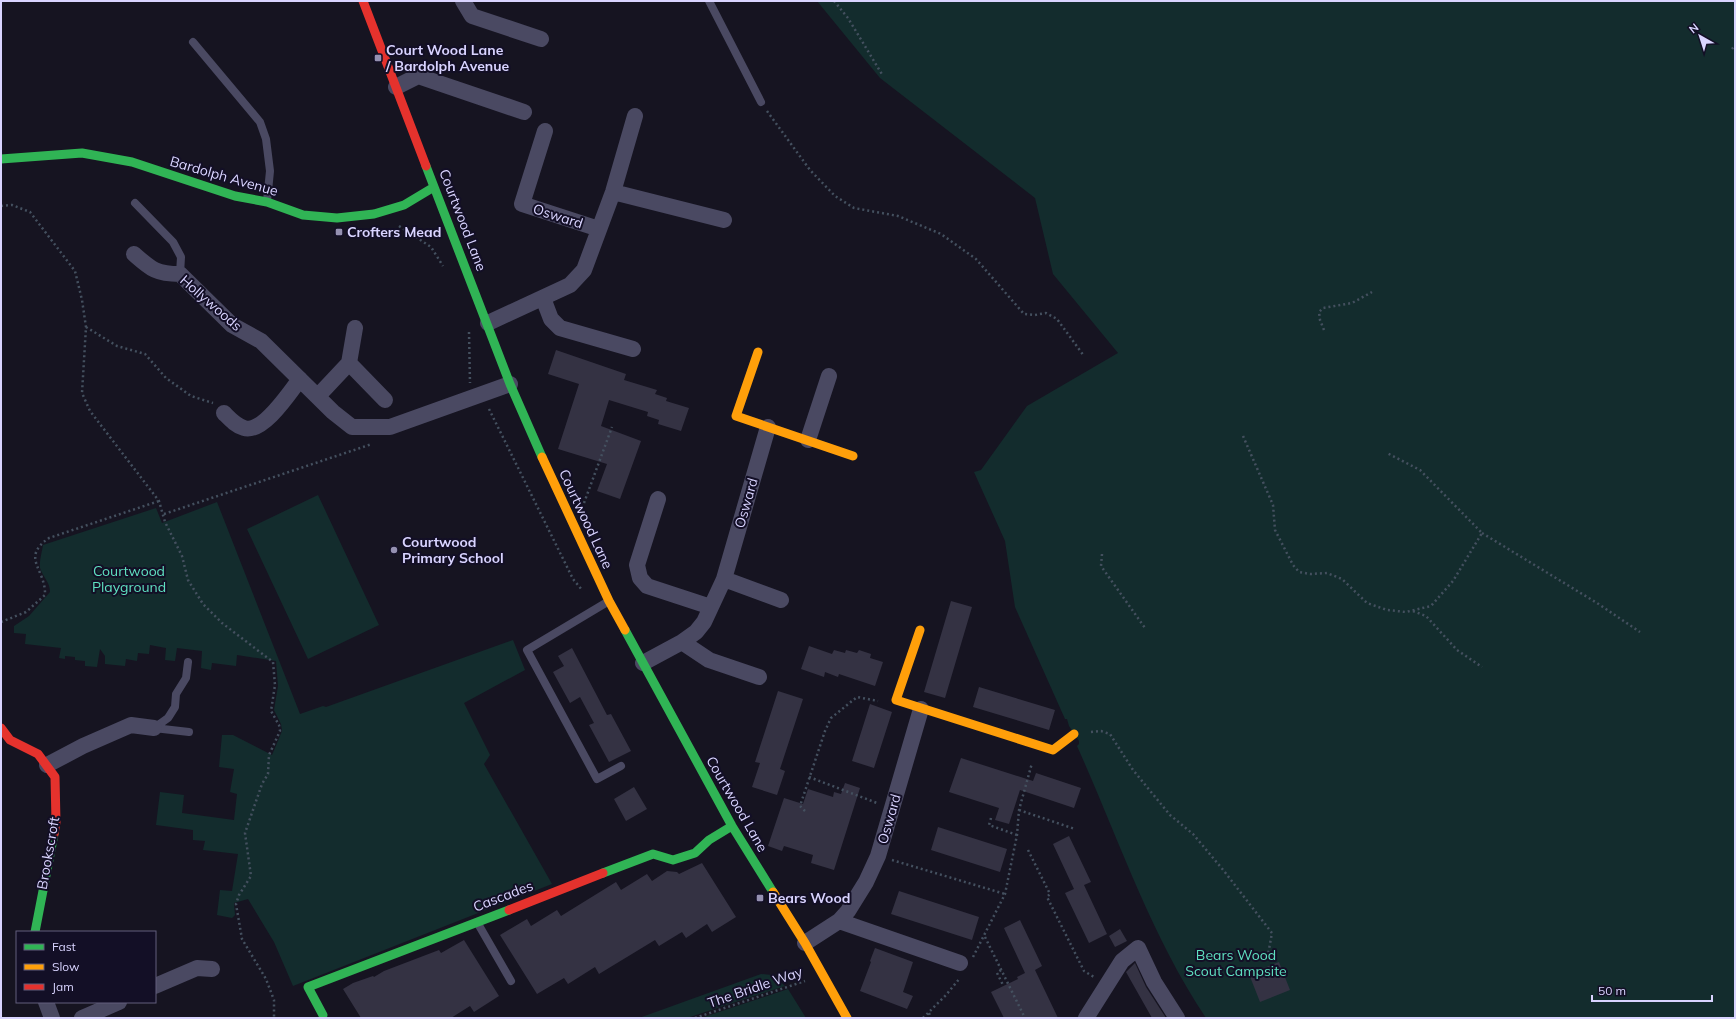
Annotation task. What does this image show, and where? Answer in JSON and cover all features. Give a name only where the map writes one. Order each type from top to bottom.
[{"type":"street","name":"Courtwood Lane","points":[[364,1],[510,384],[609,601],[732,826],[805,943],[847,1018]]},
{"type":"street","points":[[463,1],[472,16],[541,38]]},
{"type":"street","points":[[396,88],[418,76],[524,112]]},
{"type":"street","name":"Osward","points":[[488,323],[570,285],[584,270],[613,192],[635,116]]},
{"type":"street","name":"Osward","points":[[545,131],[522,204],[599,229]]},
{"type":"street","name":"Bardolph Avenue","points":[[1,159],[82,153],[132,162],[235,196],[267,202],[304,215],[330,217],[374,214],[404,205],[434,187]]},
{"type":"street","points":[[613,192],[724,220]]},
{"type":"street","name":"Hollywoods","points":[[134,254],[152,270],[165,274],[180,274],[232,325],[261,341],[333,412],[352,426],[390,427],[510,384]]},
{"type":"street","points":[[543,298],[551,319],[560,328],[633,349]]},
{"type":"street","points":[[318,396],[349,363],[355,328]]},
{"type":"street","points":[[758,352],[736,416],[853,456]]},
{"type":"street","points":[[349,363],[385,400]]},
{"type":"street","points":[[808,440],[829,376]]},
{"type":"street","points":[[224,413],[236,424],[245,429],[259,426],[281,404],[300,379]]},
{"type":"street","name":"Osward","points":[[643,663],[682,642],[696,632],[704,622],[724,579],[768,427]]},
{"type":"street","points":[[658,499],[638,565],[640,578],[647,586],[710,607]]},
{"type":"street","points":[[724,579],[781,600]]},
{"type":"street","points":[[920,630],[896,700],[1053,750],[1074,734]]},
{"type":"street","points":[[682,642],[708,660],[759,677]]},
{"type":"street","name":"Osward","points":[[805,943],[839,921],[848,912],[866,882],[878,856],[921,709]]},
{"type":"street","points":[[47,765],[83,746],[125,727],[131,725],[154,728]]},
{"type":"street","name":"Brookscroft","points":[[1,728],[10,740],[38,754],[55,778],[56,822],[48,878],[35,931]]},
{"type":"street","name":"Cascades","points":[[322,1014],[308,987],[653,854],[673,860],[695,853],[709,840],[732,826]]},
{"type":"street","points":[[839,921],[964,966]]},
{"type":"street","points":[[1086,1018],[1106,984],[1122,961],[1138,948],[1154,982],[1177,1018]]},
{"type":"street","points":[[156,986],[197,968],[212,970]]},
{"type":"street","points":[[46,1003],[52,1018]]},
{"type":"street","points":[[82,1018],[117,1003]]},
{"type":"lane","points":[[709,1],[761,102]]},
{"type":"lane","points":[[193,42],[260,122],[266,139],[270,171],[267,202]]},
{"type":"lane","points":[[136,203],[173,242],[181,257],[180,274]]},
{"type":"lane","points":[[609,601],[527,650],[597,779],[621,766]]},
{"type":"lane","points":[[154,728],[168,718],[175,707],[176,694],[186,678],[188,662]]},
{"type":"lane","points":[[154,728],[189,732]]},
{"type":"lane","points":[[476,921],[511,981]]},
{"type":"path","points":[[834,1],[848,18],[883,76]]},
{"type":"path","points":[[1732,49],[1735,46]]},
{"type":"path","points":[[761,102],[810,170],[835,196],[854,208],[898,216],[941,234],[976,259],[1024,314],[1035,315],[1046,313],[1057,319],[1084,356]]},
{"type":"path","points":[[1,206],[12,205],[30,212],[75,271],[82,300],[86,327],[82,393],[90,411],[159,501],[164,514],[165,522],[182,556],[188,580],[202,604],[222,623],[273,662],[275,686],[271,711],[279,725],[280,731],[269,755],[268,774],[262,784],[245,833],[251,876],[239,894],[236,904],[242,939],[266,978],[274,1000],[274,1018]]},
{"type":"path","points":[[387,210],[396,225],[431,247],[446,270]]},
{"type":"path","points":[[1324,330],[1319,312],[1323,308],[1352,303],[1372,292]]},
{"type":"path","points":[[86,327],[116,346],[144,354],[166,378],[191,396],[213,402],[224,413]]},
{"type":"path","points":[[467,327],[469,334],[470,384],[477,408],[486,404],[491,412],[573,579],[582,590],[609,601]]},
{"type":"path","points":[[575,528],[612,427]]},
{"type":"path","points":[[1243,436],[1273,505],[1275,530],[1293,565],[1299,572],[1310,574],[1326,573],[1342,579],[1367,603],[1387,610],[1412,610],[1431,606],[1453,581],[1482,533]]},
{"type":"path","points":[[164,514],[375,442]]},
{"type":"path","points":[[1387,453],[1420,470],[1482,533],[1597,603],[1640,632]]},
{"type":"path","points":[[1,622],[26,612],[45,595],[46,585],[35,560],[36,550],[41,544],[49,538],[159,501]]},
{"type":"path","points":[[1102,554],[1101,566],[1145,628]]},
{"type":"path","points":[[1412,610],[1426,616],[1457,650],[1482,667]]},
{"type":"path","points":[[805,811],[800,806],[808,777],[831,718],[857,697],[870,698],[888,705],[896,700]]},
{"type":"path","points":[[1074,734],[1101,730],[1110,734],[1133,770],[1170,815],[1193,834],[1272,933],[1267,960]]},
{"type":"path","points":[[923,1018],[946,995],[964,966],[985,937],[1006,894],[1017,835],[1019,810],[1037,745]]},
{"type":"path","points":[[808,777],[892,809]]},
{"type":"path","points":[[1019,810],[1075,829]]},
{"type":"path","points":[[991,818],[989,825],[1017,835]]},
{"type":"path","points":[[1028,850],[1050,894],[1047,897],[1084,971],[1106,984]]},
{"type":"path","points":[[878,856],[1006,894]]},
{"type":"path","points":[[985,937],[1025,1018]]},
{"type":"path","points":[[1002,970],[997,973],[1003,985]]},
{"type":"path","name":"The Bridle Way","points":[[695,1018],[822,975]]},
{"type":"path","points":[[928,1013],[931,1018]]},
{"type":"green space","name":"Bears Wood Scout Campsite","points":[[817,1],[1735,1],[1735,1018],[1206,1018],[1186,986],[1151,919],[1077,746],[1079,741],[1069,726],[1067,719],[1065,719],[1015,607],[1005,541],[974,472],[981,470],[1027,406],[1118,353],[1053,274],[1035,198],[880,78]]},
{"type":"green space","points":[[318,495],[379,625],[308,659],[247,529]]},
{"type":"green space","name":"Courtwood Playground","points":[[217,502],[300,714],[323,706],[326,707],[513,640],[525,670],[464,703],[490,755],[484,764],[552,884],[293,986],[274,942],[248,899],[234,903],[235,915],[232,918],[217,915],[220,890],[232,891],[238,854],[203,850],[205,841],[193,840],[193,830],[156,825],[160,792],[184,795],[182,813],[234,820],[237,794],[230,792],[234,769],[219,767],[222,735],[233,735],[272,755],[282,731],[281,724],[274,710],[278,686],[276,661],[237,655],[236,666],[212,663],[211,670],[201,668],[202,651],[177,648],[175,661],[165,660],[166,648],[150,645],[149,654],[138,653],[137,661],[126,659],[125,666],[105,664],[105,656],[100,649],[97,667],[85,666],[85,661],[75,660],[75,657],[65,656],[65,659],[59,658],[61,648],[25,644],[26,634],[14,633],[14,626],[29,616],[50,592],[49,585],[40,568],[43,545],[156,508],[162,523]]},
{"type":"green space","points":[[761,974],[772,975],[785,986],[687,1018],[639,1018]]},
{"type":"green space","points":[[788,989],[806,1018],[701,1018]]},
{"type":"building","points":[[556,350],[626,374],[624,380],[657,390],[655,394],[667,398],[666,401],[689,408],[681,431],[658,424],[659,420],[647,416],[648,412],[609,400],[601,426],[641,441],[620,499],[597,491],[607,464],[558,449],[579,384],[548,374]]},
{"type":"building","points":[[951,601],[972,607],[945,698],[924,692]]},
{"type":"building","points":[[809,646],[832,654],[834,650],[845,653],[846,650],[857,653],[859,650],[871,654],[870,658],[883,662],[875,686],[839,674],[838,677],[825,672],[824,677],[801,669]]},
{"type":"building","points":[[572,648],[607,715],[611,714],[631,751],[609,762],[589,725],[594,723],[580,697],[570,703],[553,672],[564,666],[558,656]]},
{"type":"building","points":[[979,687],[1055,710],[1049,730],[973,707]]},
{"type":"building","points":[[778,691],[803,699],[780,769],[785,771],[777,795],[752,787],[760,763],[755,762]]},
{"type":"building","points":[[870,704],[892,712],[874,768],[852,761]]},
{"type":"building","points":[[961,758],[1033,781],[1036,773],[1081,788],[1074,808],[1020,790],[1009,824],[995,820],[999,808],[949,792]]},
{"type":"building","points":[[845,783],[860,788],[834,870],[811,863],[813,855],[784,846],[782,851],[768,846],[784,798],[803,804],[808,789],[833,797],[834,792],[841,794]]},
{"type":"building","points":[[634,787],[647,809],[626,821],[614,799]]},
{"type":"building","points":[[938,827],[1007,849],[1000,872],[931,850]]},
{"type":"building","points":[[1069,836],[1091,882],[1084,885],[1107,934],[1089,943],[1065,893],[1074,889],[1053,844]]},
{"type":"building","points":[[702,863],[736,917],[712,932],[707,924],[686,938],[682,932],[659,946],[655,940],[599,974],[595,967],[568,984],[564,978],[537,994],[500,935],[527,919],[531,926],[557,910],[561,916],[616,882],[621,890],[647,874],[652,881],[667,871],[677,872],[679,874]]},
{"type":"building","points":[[899,891],[979,917],[972,940],[891,914]]},
{"type":"building","points":[[1020,920],[1042,966],[1035,970],[1058,1018],[1004,1018],[991,992],[1018,979],[1017,977],[1025,973],[1004,928]]},
{"type":"building","points":[[1120,929],[1127,941],[1115,947],[1109,936]]},
{"type":"building","points":[[464,940],[499,996],[474,1012],[470,1006],[451,1018],[361,1018],[343,989],[353,983],[373,976],[374,977],[384,971],[439,950],[441,953]]},
{"type":"building","points":[[875,948],[913,962],[903,992],[913,996],[907,1009],[860,991]]},
{"type":"building","points":[[1279,962],[1290,990],[1260,1002],[1249,974]]},
{"type":"building","points":[[1135,963],[1146,987],[1166,1018],[1152,1018],[1126,972]]},
{"type":"traffic: fast","points":[[1,159],[82,153],[132,162],[235,196],[267,202],[303,215],[337,218],[374,214],[404,205],[434,187]]},
{"type":"traffic: fast","points":[[426,166],[510,384],[542,457]]},
{"type":"traffic: fast","points":[[625,630],[732,826],[773,892]]},
{"type":"traffic: fast","points":[[603,873],[653,854],[673,860],[695,853],[709,840],[732,826]]},
{"type":"traffic: fast","points":[[35,931],[54,834]]},
{"type":"traffic: fast","points":[[323,1015],[308,987],[509,910]]},
{"type":"traffic: slow","points":[[758,352],[736,416],[853,456]]},
{"type":"traffic: slow","points":[[542,457],[609,601],[625,630]]},
{"type":"traffic: slow","points":[[920,630],[896,700],[1053,750],[1074,734]]},
{"type":"traffic: slow","points":[[773,892],[805,943],[847,1018]]},
{"type":"traffic: jam","points":[[363,1],[426,166]]},
{"type":"traffic: jam","points":[[1,728],[10,740],[38,754],[55,777],[56,822],[54,834]]},
{"type":"traffic: jam","points":[[509,910],[603,873]]},
{"type":"place","name":"Court Wood Lane / Bardolph Avenue","points":[[378,58]]},
{"type":"place","name":"Crofters Mead","points":[[339,232]]},
{"type":"place","name":"Courtwood Primary School","points":[[394,550]]},
{"type":"place","name":"Bears Wood","points":[[760,898]]}]
